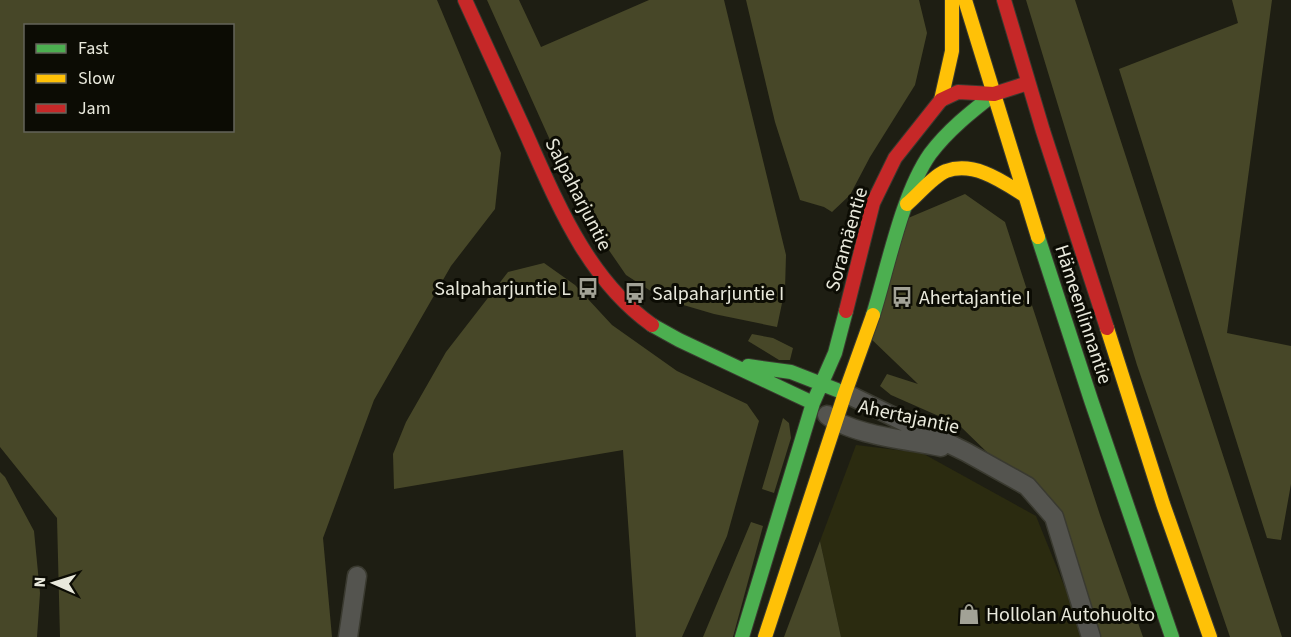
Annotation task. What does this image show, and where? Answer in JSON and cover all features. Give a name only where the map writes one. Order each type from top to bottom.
[{"type":"street","name":"Salpaharjuntie","points":[[465,0],[564,217],[585,255],[606,282],[633,310],[679,341],[733,364],[813,404]]},
{"type":"street","points":[[941,100],[948,79],[952,50],[954,18],[952,0]]},
{"type":"street","name":"Hämeenlinnantie","points":[[965,0],[1024,195],[1172,637]]},
{"type":"street","name":"Hämeenlinnantie","points":[[1004,0],[1028,83],[1162,504],[1210,637]]},
{"type":"street","points":[[941,100],[958,92],[994,94],[1028,83]]},
{"type":"street","points":[[765,637],[845,393],[859,361],[916,177],[931,153],[956,127],[994,94]]},
{"type":"street","name":"Soramäentie","points":[[742,637],[813,404],[835,353],[873,203],[895,158],[941,100]]},
{"type":"street","points":[[907,204],[945,172],[968,168],[990,175],[1024,195]]},
{"type":"street","points":[[733,364],[791,372],[845,393]]},
{"type":"street","name":"Ahertajantie","points":[[845,393],[966,452],[1027,486],[1054,517],[1092,637]]},
{"type":"street","name":"Ahertajantie","points":[[813,404],[836,422],[863,431],[966,452]]},
{"type":"street","points":[[348,637],[357,576]]},
{"type":"shaded area","points":[[0,0],[437,0],[501,153],[495,209],[451,266],[374,400],[323,538],[332,637],[60,637],[57,518],[0,447]]},
{"type":"shaded area","points":[[487,0],[519,0],[541,47],[649,0],[724,0],[786,255],[785,289],[777,327],[714,314],[663,299],[626,275],[595,230],[563,169]]},
{"type":"shaded area","points":[[746,0],[919,0],[927,33],[915,85],[870,157],[850,195],[832,212],[824,207],[800,200],[775,122]]},
{"type":"shaded area","points":[[1026,0],[1075,0],[1282,637],[1230,637],[1137,365]]},
{"type":"shaded area","points":[[1232,0],[1272,0],[1227,333],[1291,346],[1291,484],[1281,540],[1267,538],[1119,69],[1238,23]]},
{"type":"shaded area","points":[[965,194],[1005,222],[1100,515],[1143,637],[1093,637],[1054,517],[959,425],[891,395],[880,386],[887,374],[918,384],[867,335],[901,221]]},
{"type":"shaded area","points":[[544,263],[575,285],[612,325],[677,371],[747,404],[759,421],[727,536],[682,637],[636,637],[623,450],[394,489],[393,454],[406,422],[446,352],[508,272]]},
{"type":"shaded area","points":[[752,334],[773,338],[793,348],[790,360],[779,360],[748,341]]},
{"type":"shaded area","points":[[783,418],[789,423],[791,438],[774,493],[762,489]]},
{"type":"shaded area","points":[[856,445],[922,453],[1036,516],[1083,637],[841,637],[820,541]]},
{"type":"shaded area","points":[[0,472],[5,477],[34,531],[40,593],[37,637],[0,637]]},
{"type":"shaded area","points":[[751,522],[763,526],[733,637],[703,637]]},
{"type":"shaded area","points":[[820,541],[841,637],[784,637]]},
{"type":"traffic: fast","points":[[873,315],[904,210],[920,170],[944,137],[994,94]]},
{"type":"traffic: fast","points":[[1038,237],[1172,637]]},
{"type":"traffic: fast","points":[[742,637],[813,403],[835,353],[846,311]]},
{"type":"traffic: fast","points":[[652,325],[813,403]]},
{"type":"traffic: fast","points":[[748,366],[791,372],[837,390]]},
{"type":"traffic: slow","points":[[941,100],[952,51],[952,0]]},
{"type":"traffic: slow","points":[[965,0],[1038,237]]},
{"type":"traffic: slow","points":[[907,204],[936,177],[946,171],[956,169],[987,174],[1024,195]]},
{"type":"traffic: slow","points":[[765,637],[873,315]]},
{"type":"traffic: slow","points":[[1107,328],[1163,504],[1210,637]]},
{"type":"traffic: jam","points":[[465,0],[548,183],[575,236],[609,285],[652,325]]},
{"type":"traffic: jam","points":[[1004,0],[1043,131],[1107,328]]},
{"type":"traffic: jam","points":[[846,311],[873,203],[895,158],[941,100],[958,92],[994,94],[1028,83]]},
{"type":"place","name":"Salpaharjuntie L","points":[[588,288]]},
{"type":"place","name":"Salpaharjuntie I","points":[[635,293]]},
{"type":"place","name":"Ahertajantie I","points":[[902,297]]},
{"type":"place","name":"Hollolan Autohuolto","points":[[969,614]]}]
